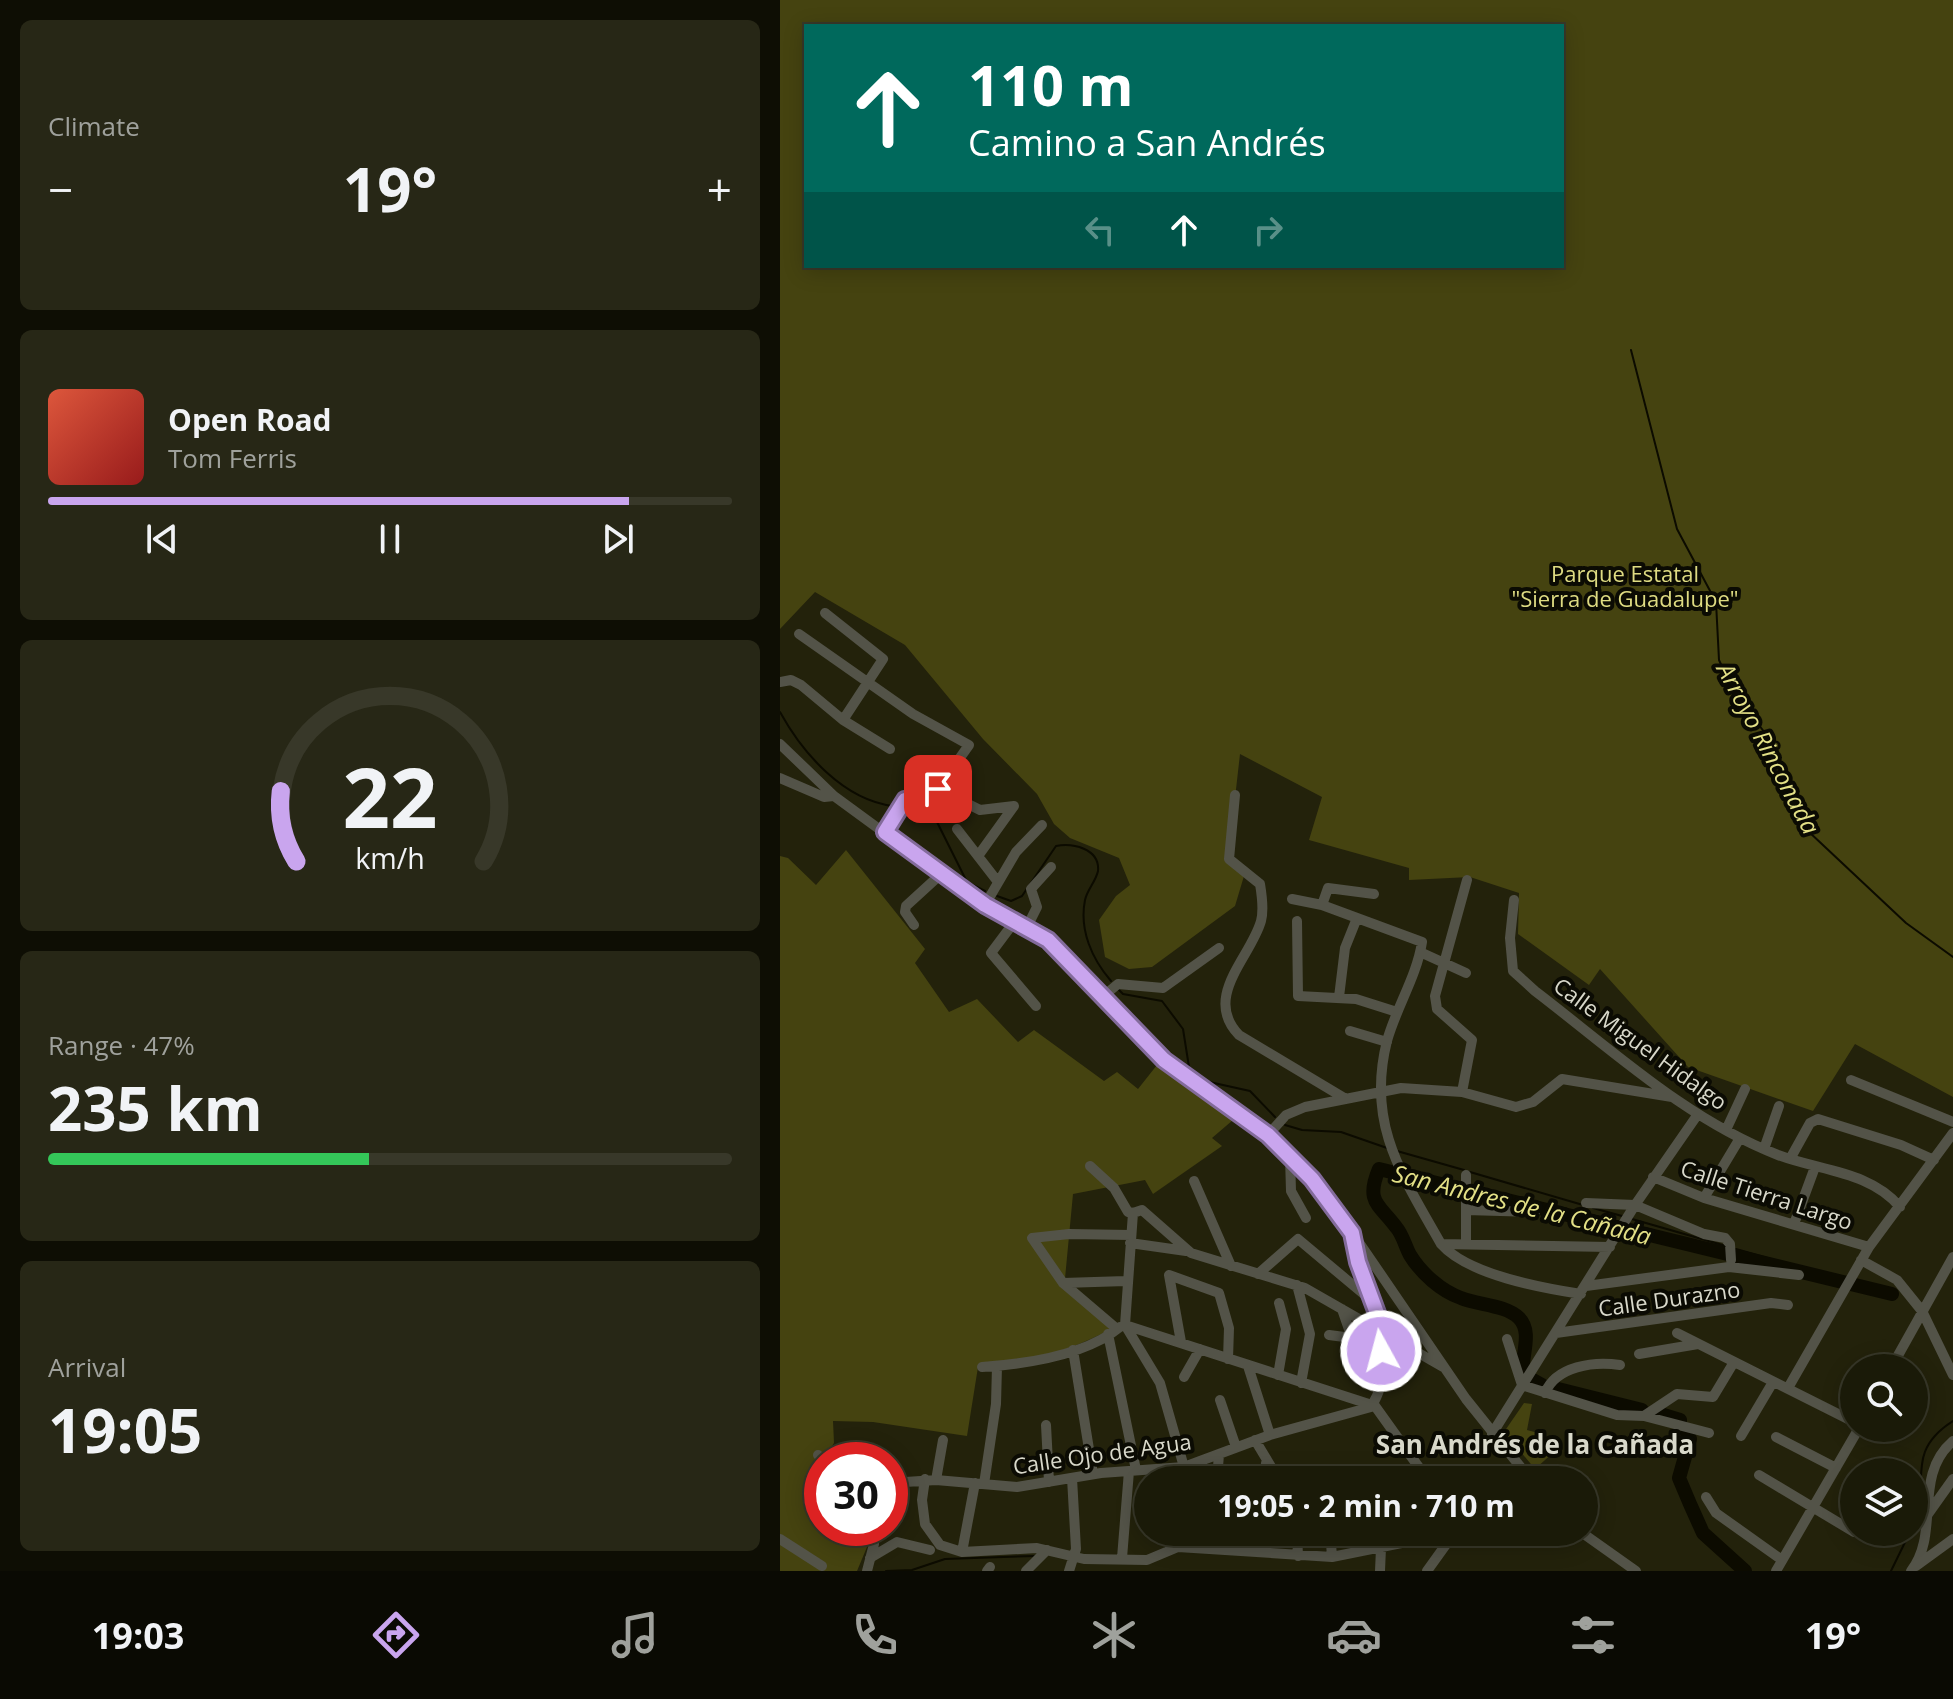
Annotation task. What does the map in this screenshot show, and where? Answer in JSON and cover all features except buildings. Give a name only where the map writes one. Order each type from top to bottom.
[{"type":"street","points":[[825,613],[882,656],[868,684],[843,720]]},
{"type":"street","points":[[799,634],[868,684],[969,747],[929,797],[905,800],[885,832]]},
{"type":"street","points":[[780,682],[791,680],[801,685],[843,720],[890,749]]},
{"type":"street","points":[[780,744],[834,796],[985,905],[1048,940],[1101,998],[1173,1068],[1268,1135],[1330,1200],[1444,1367],[1519,1466]]},
{"type":"street","points":[[780,778],[824,797],[834,796]]},
{"type":"street","points":[[938,789],[980,810],[1014,806],[978,856]]},
{"type":"street","points":[[1235,795],[1229,859],[1260,884],[1263,912],[1258,929],[1228,986],[1229,1021],[1239,1035],[1346,1099]]},
{"type":"street","points":[[985,905],[1016,852],[1042,825]]},
{"type":"street","points":[[957,829],[998,882]]},
{"type":"street","points":[[1027,927],[1037,907],[1031,889],[1051,867]]},
{"type":"street","points":[[914,925],[905,912],[906,906],[941,874]]},
{"type":"street","points":[[1462,1092],[1472,1040],[1437,1009],[1435,996],[1467,880]]},
{"type":"street","points":[[1322,905],[1328,888],[1374,894]]},
{"type":"street","points":[[1292,899],[1322,905],[1357,918],[1421,947],[1466,973]]},
{"type":"street","name":"Calle Miguel Hidalgo","points":[[1514,900],[1510,938],[1513,971],[1698,1114],[1764,1149],[1878,1187],[1900,1207]]},
{"type":"street","points":[[1339,997],[1345,948],[1357,918]]},
{"type":"street","points":[[1015,921],[991,953],[1036,1006]]},
{"type":"street","points":[[1297,921],[1298,996],[1339,997],[1376,1003],[1397,1012]]},
{"type":"street","points":[[1421,947],[1387,1042],[1379,1093],[1385,1131],[1396,1166],[1441,1244],[1450,1254],[1519,1284],[1584,1290],[1729,1267],[1799,1275]]},
{"type":"street","points":[[1101,998],[1118,984],[1163,988],[1219,948]]},
{"type":"street","points":[[1350,1031],[1387,1042]]},
{"type":"street","points":[[1268,1135],[1293,1111],[1410,1087],[1462,1092],[1490,1102],[1526,1106],[1556,1082],[1568,1079],[1674,1097]]},
{"type":"street","points":[[1851,1080],[1953,1122]]},
{"type":"street","points":[[1726,1130],[1745,1089]]},
{"type":"street","points":[[1764,1149],[1779,1106]]},
{"type":"street","name":"Calle Durazno","points":[[1492,1434],[1653,1177],[1698,1114]]},
{"type":"street","points":[[1790,1159],[1814,1119],[1859,1131],[1934,1160]]},
{"type":"street","points":[[1788,1388],[1869,1247],[1934,1160],[1949,1149],[1953,1133]]},
{"type":"street","points":[[1704,1198],[1740,1138]]},
{"type":"street","points":[[1290,1157],[1291,1191],[1306,1218]]},
{"type":"street","points":[[1090,1166],[1114,1188],[1128,1212],[1142,1210],[1186,1251]]},
{"type":"street","points":[[1794,1224],[1815,1167]]},
{"type":"street","points":[[1466,1175],[1466,1244]]},
{"type":"street","name":"Calle Tierra Largo","points":[[1653,1177],[1704,1198],[1869,1247]]},
{"type":"street","points":[[1194,1181],[1231,1266]]},
{"type":"street","points":[[1586,1203],[1635,1205],[1704,1234],[1725,1238],[1730,1242],[1731,1260]]},
{"type":"street","points":[[1466,1210],[1535,1212]]},
{"type":"street","points":[[1122,1558],[1132,1471],[1116,1329],[1126,1281],[1133,1213]]},
{"type":"street","points":[[1352,1233],[1382,1332],[1381,1382],[1371,1407]]},
{"type":"street","points":[[1180,1466],[1160,1383],[1116,1329],[1063,1283],[1032,1238],[1069,1234],[1130,1239],[1186,1251],[1297,1285],[1444,1367]]},
{"type":"street","points":[[1258,1274],[1297,1239],[1373,1302]]},
{"type":"street","points":[[1441,1244],[1610,1247]]},
{"type":"street","points":[[1899,1354],[1953,1257]]},
{"type":"street","points":[[1861,1260],[1897,1280],[1922,1311],[1948,1352],[1953,1375]]},
{"type":"street","points":[[1181,1342],[1169,1275],[1219,1293],[1229,1328],[1228,1359]]},
{"type":"street","points":[[1063,1283],[1126,1281]]},
{"type":"street","points":[[1297,1285],[1310,1334],[1301,1383]]},
{"type":"street","points":[[1278,1375],[1286,1329],[1279,1303]]},
{"type":"street","name":"Calle Durazno","points":[[1556,1333],[1771,1303],[1788,1305]]},
{"type":"street","points":[[1329,1335],[1352,1338],[1342,1308]]},
{"type":"street","points":[[982,1367],[1033,1362],[1073,1350],[1116,1329],[1181,1342],[1375,1406],[1417,1466]]},
{"type":"street","points":[[1677,1333],[1840,1415]]},
{"type":"street","points":[[1507,1339],[1522,1385],[1617,1415],[1644,1416],[1709,1433]]},
{"type":"street","points":[[1639,1354],[1698,1344]]},
{"type":"street","points":[[1184,1377],[1200,1349]]},
{"type":"street","points":[[1073,1350],[1093,1474]]},
{"type":"street","points":[[1545,1393],[1557,1376],[1596,1362],[1620,1365]]},
{"type":"street","points":[[1644,1416],[1677,1394],[1713,1397],[1734,1362]]},
{"type":"street","points":[[962,1552],[996,1404],[997,1366]]},
{"type":"street","points":[[1248,1366],[1270,1435]]},
{"type":"street","points":[[1741,1436],[1773,1382]]},
{"type":"street","points":[[1220,1400],[1236,1447]]},
{"type":"street","name":"Calle Ojo de Agua","points":[[1186,1466],[1270,1435],[1371,1407]]},
{"type":"street","points":[[1046,1425],[1049,1482]]},
{"type":"street","points":[[1776,1437],[1836,1468]]},
{"type":"street","points":[[943,1440],[922,1500],[925,1524],[940,1545],[962,1552],[1047,1550],[1074,1557],[1147,1560],[1170,1549],[1213,1548],[1332,1557],[1390,1546]]},
{"type":"street","points":[[1255,1440],[1268,1466]]},
{"type":"street","points":[[1928,1502],[1930,1477],[1943,1451],[1953,1441]]},
{"type":"street","points":[[1706,1497],[1716,1513],[1781,1567],[1851,1442]]},
{"type":"street","points":[[1218,1466],[1219,1454]]},
{"type":"street","name":"Calle Ojo de Agua","points":[[908,1482],[931,1480],[1017,1487],[1093,1474],[1132,1471]]},
{"type":"street","points":[[1759,1475],[1840,1522]]},
{"type":"street","points":[[1069,1571],[1074,1557],[1072,1478]]},
{"type":"street","points":[[1928,1514],[1953,1479]]},
{"type":"street","points":[[780,1539],[822,1566]]},
{"type":"street","points":[[1914,1568],[1953,1539]]},
{"type":"street","points":[[870,1558],[897,1542],[930,1550]]},
{"type":"street","points":[[1598,1545],[1630,1570]]},
{"type":"street","points":[[867,1571],[871,1546]]},
{"type":"street","points":[[1258,1546],[1258,1551]]},
{"type":"street","points":[[1298,1546],[1298,1556]]},
{"type":"street","points":[[1331,1546],[1332,1557]]},
{"type":"street","points":[[1427,1571],[1446,1546]]},
{"type":"street","points":[[1914,1568],[1919,1546]]},
{"type":"street","points":[[1380,1571],[1381,1548]]},
{"type":"street","points":[[1026,1571],[1047,1550]]},
{"type":"green space","name":"Parque Estatal \"Sierra de Guadalupe\"","points":[[780,0],[1953,0],[1953,1097],[1855,1044],[1813,1111],[1688,1067],[1600,969],[1589,985],[1518,934],[1519,893],[1470,877],[1409,880],[1409,868],[1309,840],[1322,797],[1240,754],[1228,860],[1244,876],[1235,906],[1152,967],[1129,969],[1105,957],[1099,920],[1116,896],[1130,885],[1119,858],[1070,838],[1054,824],[1037,794],[983,739],[905,645],[815,592],[780,629]]},
{"type":"green space","points":[[846,850],[925,949],[915,963],[949,1012],[977,999],[1018,1042],[1034,1030],[1104,1081],[1117,1072],[1138,1089],[1157,1065],[1233,1120],[1212,1138],[1222,1146],[1153,1194],[1145,1180],[1073,1194],[1064,1289],[1112,1328],[1080,1344],[1047,1355],[978,1367],[967,1436],[873,1422],[833,1421],[834,1442],[804,1442],[804,1546],[867,1546],[857,1571],[780,1571],[780,856],[788,858],[816,885]]},
{"type":"green space","points":[[1524,1403],[1532,1404],[1527,1430],[1542,1434],[1540,1445],[1555,1451],[1538,1466],[1532,1466],[1504,1432]]},
{"type":"waterway","name":"Arroyo Rinconada","points":[[1631,350],[1677,529],[1716,602],[1719,660],[1733,691],[1765,733],[1808,831],[1906,923],[1953,957]]},
{"type":"waterway","points":[[780,712],[800,744],[842,785],[858,795],[893,806]]},
{"type":"waterway","points":[[906,808],[934,816],[967,882],[985,891]]},
{"type":"waterway","points":[[997,896],[1011,901],[1022,896],[1056,846],[1070,845],[1090,852],[1095,857],[1098,871],[1085,900],[1084,922],[1093,954],[1111,981]]},
{"type":"waterway","points":[[1119,990],[1123,994],[1162,1001],[1183,1029],[1189,1067],[1205,1081],[1250,1091],[1275,1117]]},
{"type":"waterway","points":[[1285,1125],[1302,1130],[1341,1132],[1387,1148]]},
{"type":"waterway","points":[[1397,1151],[1464,1170]]},
{"type":"waterway","name":"San Andres de la Cañada","points":[[1523,1372],[1526,1337],[1519,1318],[1507,1310],[1454,1295],[1426,1275],[1376,1202],[1373,1189],[1379,1169],[1892,1294]]},
{"type":"waterway","points":[[1470,1172],[1583,1205]]},
{"type":"waterway","points":[[1593,1208],[1622,1216]]},
{"type":"waterway","points":[[1632,1219],[1726,1246]]},
{"type":"waterway","points":[[1736,1249],[1845,1280]]},
{"type":"waterway","name":"San Andres de la Cañada","points":[[1855,1283],[1892,1294]]},
{"type":"waterway","name":"San Andres de la Cañada","points":[[1533,1380],[1542,1385]]},
{"type":"waterway","name":"San Andres de la Cañada","points":[[1554,1388],[1642,1410]]},
{"type":"waterway","name":"San Andres de la Cañada","points":[[1657,1413],[1680,1420]]},
{"type":"waterway","name":"Arroyo Rinconada","points":[[1923,1458],[1937,1433],[1953,1421]]},
{"type":"waterway","name":"San Andres de la Cañada","points":[[1687,1433],[1690,1439],[1679,1478],[1703,1533],[1745,1571]]},
{"type":"waterway","name":"Arroyo Rinconada","points":[[1891,1571],[1903,1546]]},
{"type":"waterway","points":[[886,1571],[912,1570],[945,1559],[1034,1556]]},
{"type":"district","name":"San Andrés de la Cañada","points":[[1535,1444]]},
{"type":"route","points":[[938,789],[929,797],[905,800],[885,832],[985,905],[1048,940],[1164,1060],[1268,1135],[1312,1179],[1352,1233],[1358,1262],[1381,1324],[1381,1351]]}]
